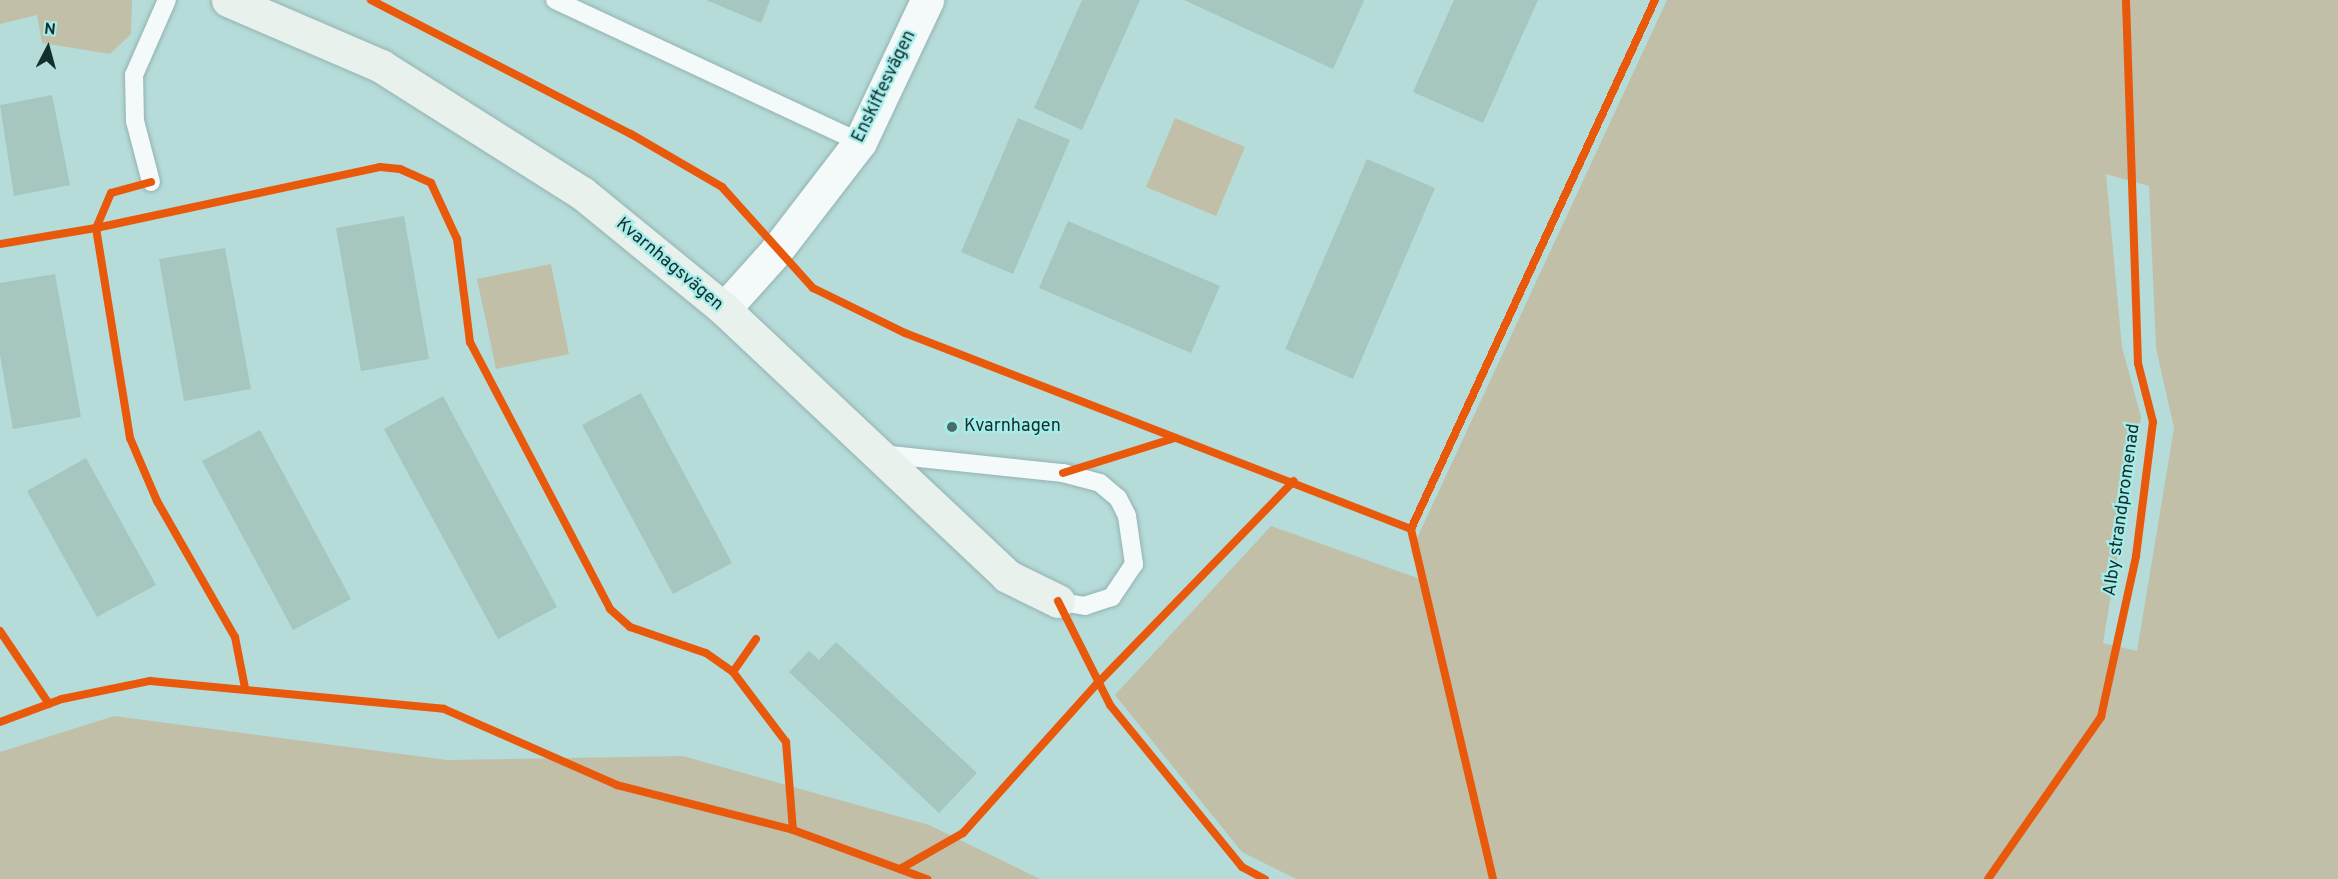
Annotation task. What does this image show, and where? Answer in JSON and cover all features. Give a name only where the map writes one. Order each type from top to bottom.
[{"type":"street","name":"Kvarnhagsvägen","points":[[228,0],[381,66],[582,193],[724,309],[872,453],[1007,576],[1058,601]]},
{"type":"street","name":"Enskiftesvägen","points":[[724,309],[776,251],[860,142],[927,0]]},
{"type":"lane","points":[[151,182],[135,121],[134,75],[167,0]]},
{"type":"lane","points":[[555,0],[860,142]]},
{"type":"lane","points":[[872,453],[1063,473],[1100,483],[1118,498],[1128,516],[1134,564],[1112,597],[1085,606],[1058,601]]},
{"type":"shaded area","points":[[0,0],[132,0],[131,34],[110,54],[42,43],[37,15],[0,24]]},
{"type":"shaded area","points":[[1667,0],[2338,0],[2338,879],[1296,879],[1242,852],[1115,695],[1271,526],[1423,580],[1411,551]],"holes":[[[2106,174],[2149,186],[2156,348],[2174,428],[2137,651],[2103,643],[2141,417],[2122,347]]]},
{"type":"shaded area","points":[[1175,118],[1245,147],[1216,216],[1146,187]]},
{"type":"shaded area","points":[[551,264],[569,354],[496,369],[477,279]]},
{"type":"shaded area","points":[[114,716],[447,760],[683,756],[929,825],[1040,879],[0,879],[0,752]]},
{"type":"building","points":[[706,0],[770,0],[761,23]]},
{"type":"building","points":[[1082,0],[1140,0],[1082,130],[1034,108]]},
{"type":"building","points":[[1184,0],[1363,0],[1364,1],[1333,69]]},
{"type":"building","points":[[1454,0],[1538,0],[1483,123],[1413,92]]},
{"type":"building","points":[[52,95],[70,185],[14,196],[0,105]]},
{"type":"building","points":[[1018,118],[1070,140],[1013,274],[961,252]]},
{"type":"building","points":[[1367,159],[1435,188],[1353,379],[1285,349]]},
{"type":"building","points":[[404,216],[429,359],[361,371],[336,228]]},
{"type":"building","points":[[1068,221],[1220,286],[1191,353],[1039,288]]},
{"type":"building","points":[[225,248],[251,389],[184,401],[159,259]]},
{"type":"building","points":[[55,274],[81,417],[13,429],[0,355],[0,283]]},
{"type":"building","points":[[641,393],[732,563],[673,594],[582,425]]},
{"type":"building","points":[[443,396],[557,607],[498,639],[384,429]]},
{"type":"building","points":[[260,430],[351,599],[293,630],[202,461]]},
{"type":"building","points":[[86,458],[156,585],[97,617],[27,491]]},
{"type":"building","points":[[836,642],[977,773],[939,813],[789,672],[809,651],[819,660]]},
{"type":"cycle path","points":[[371,0],[631,134],[722,187],[813,288],[905,333],[1411,529]]},
{"type":"cycle path","points":[[1493,879],[1411,529],[1655,0]]},
{"type":"cycle path","name":"Alby strandpromenad","points":[[1988,879],[2101,717],[2136,556],[2153,422],[2138,363],[2126,0]]},
{"type":"cycle path","points":[[0,244],[96,228],[380,167],[400,169],[431,183],[457,239],[470,342],[610,609],[630,627],[706,653],[733,672]]},
{"type":"cycle path","points":[[151,182],[111,193],[96,228],[130,438],[157,501],[235,637],[245,688]]},
{"type":"cycle path","points":[[1063,473],[1175,438]]},
{"type":"cycle path","points":[[900,869],[963,833],[1096,685],[1294,481]]},
{"type":"cycle path","points":[[1058,601],[1110,705],[1242,867],[1265,879]]},
{"type":"cycle path","points":[[0,631],[49,704]]},
{"type":"cycle path","points":[[756,639],[733,672],[786,742],[793,830]]},
{"type":"cycle path","points":[[0,722],[62,699],[150,681],[444,709],[617,785],[793,830],[927,879]]},
{"type":"place","name":"Kvarnhagen","points":[[952,427]]}]
